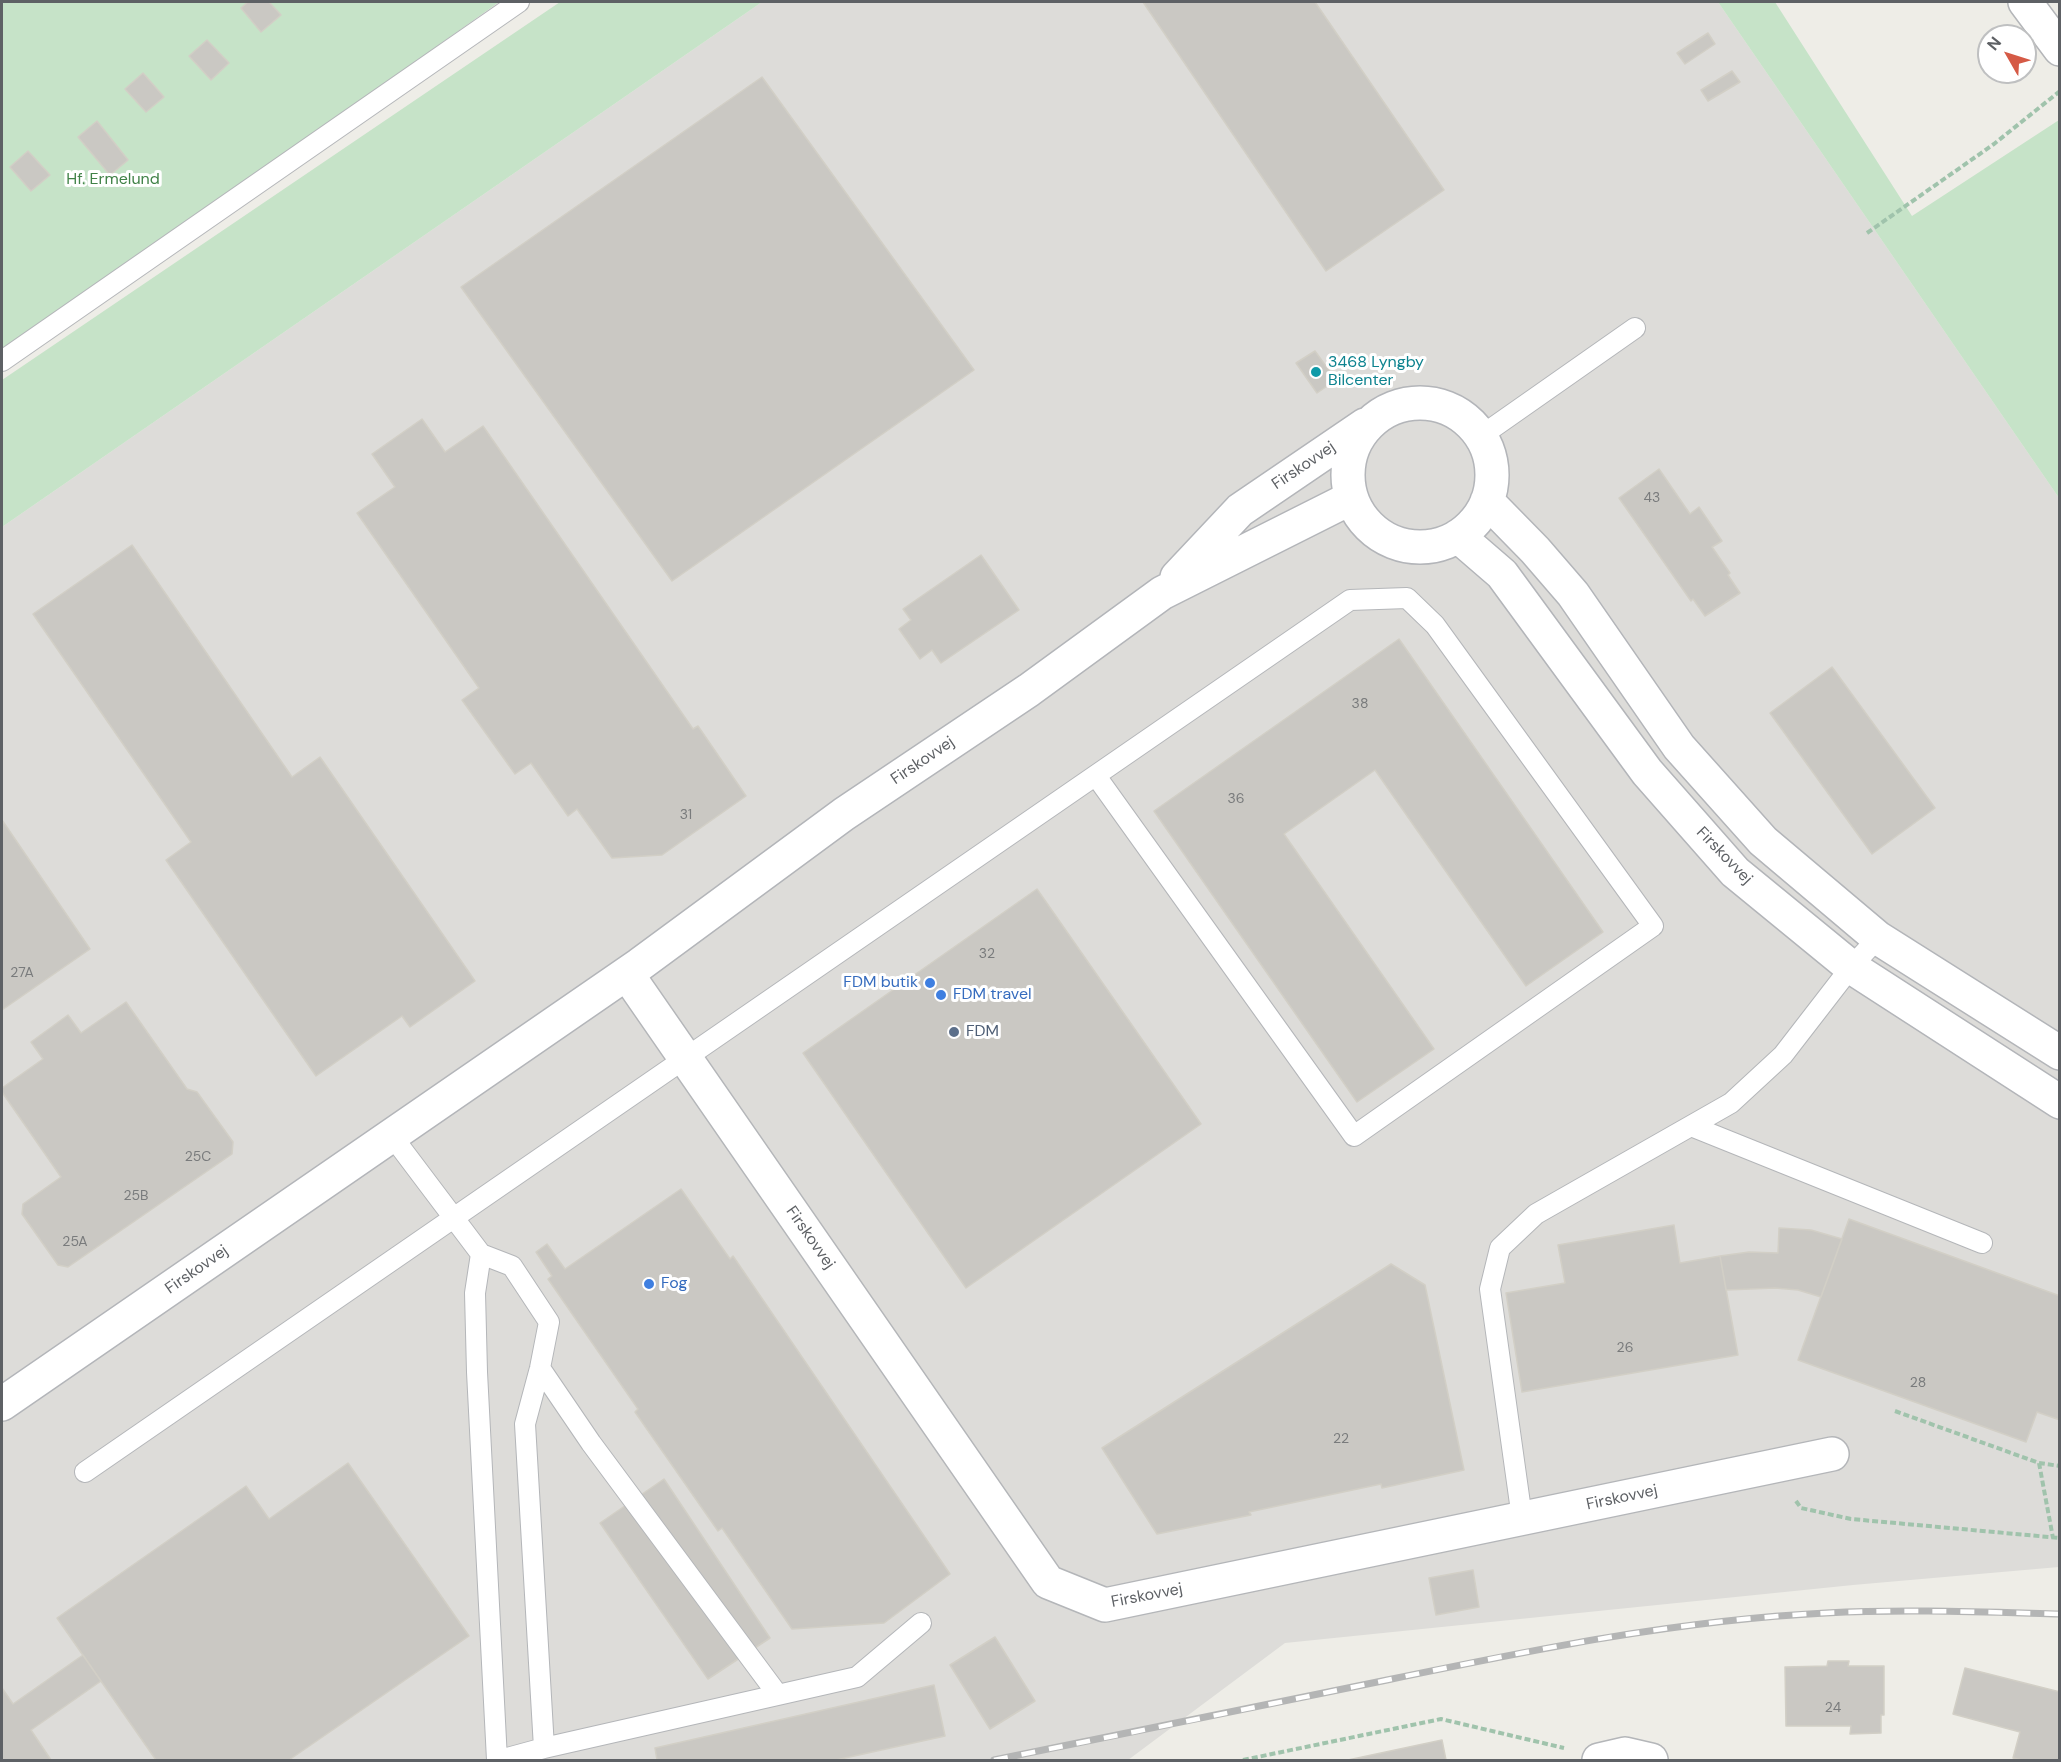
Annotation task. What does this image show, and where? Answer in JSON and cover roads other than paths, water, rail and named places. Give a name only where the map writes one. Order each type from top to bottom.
[{"type":"street","points":[[2025,2],[2060,49]]},
{"type":"street","points":[[1404,404],[1439,405],[1469,422],[1481,436],[1490,456],[1492,479],[1487,501],[1470,526],[1458,536],[1438,545],[1416,547],[1395,543],[1376,532],[1361,517],[1351,498],[1348,476],[1350,455],[1359,436],[1373,419],[1404,404]]},
{"type":"street","name":"Firskovvej","points":[[1162,593],[1240,510],[1373,419]]},
{"type":"street","name":"Firskovvej","points":[[2,1404],[627,974],[844,814],[1029,690],[1162,593],[1351,498]]},
{"type":"street","points":[[1487,501],[1535,550],[1573,594],[1679,747],[1763,841],[1878,938],[2060,1053]]},
{"type":"street","name":"Firskovvej","points":[[1458,536],[1502,574],[1647,772],[1736,872],[1851,967],[2060,1102]]},
{"type":"street","name":"Firskovvej","points":[[627,974],[1048,1582],[1105,1605],[1832,1454]]},
{"type":"street","points":[[1585,1758],[1625,1754],[1651,1761]]},
{"type":"lane","points":[[2,361],[519,2]]},
{"type":"lane","points":[[1481,436],[1635,328]]},
{"type":"lane","points":[[86,1472],[1350,600],[1407,598],[1435,625],[1653,926],[1354,1136],[1096,776]]},
{"type":"lane","points":[[1522,1518],[1490,1289],[1500,1248],[1536,1214],[1731,1103],[1783,1055],[1851,967],[1878,938]]},
{"type":"lane","points":[[1691,1126],[1982,1243]]},
{"type":"lane","points":[[392,1136],[481,1254],[512,1266],[549,1322],[525,1424],[544,1748]]},
{"type":"lane","points":[[481,1254],[475,1293],[477,1372],[498,1761],[544,1748],[857,1677],[921,1623]]},
{"type":"lane","points":[[540,1368],[591,1443],[778,1695]]},
{"type":"railway","points":[[994,1760],[1496,1658],[1660,1629],[1826,1613],[1943,1611],[2060,1614]]},
{"type":"place","name":"3468 Lyngby Bilcenter","points":[[1316,372]]},
{"type":"place","name":"FDM butik","points":[[930,983]]},
{"type":"place","name":"FDM travel","points":[[941,995]]},
{"type":"place","name":"FDM","points":[[954,1032]]},
{"type":"place","name":"Fog","points":[[649,1284]]},
{"type":"park label","name":"Hf. Ermelund","points":[[113,180]]}]
